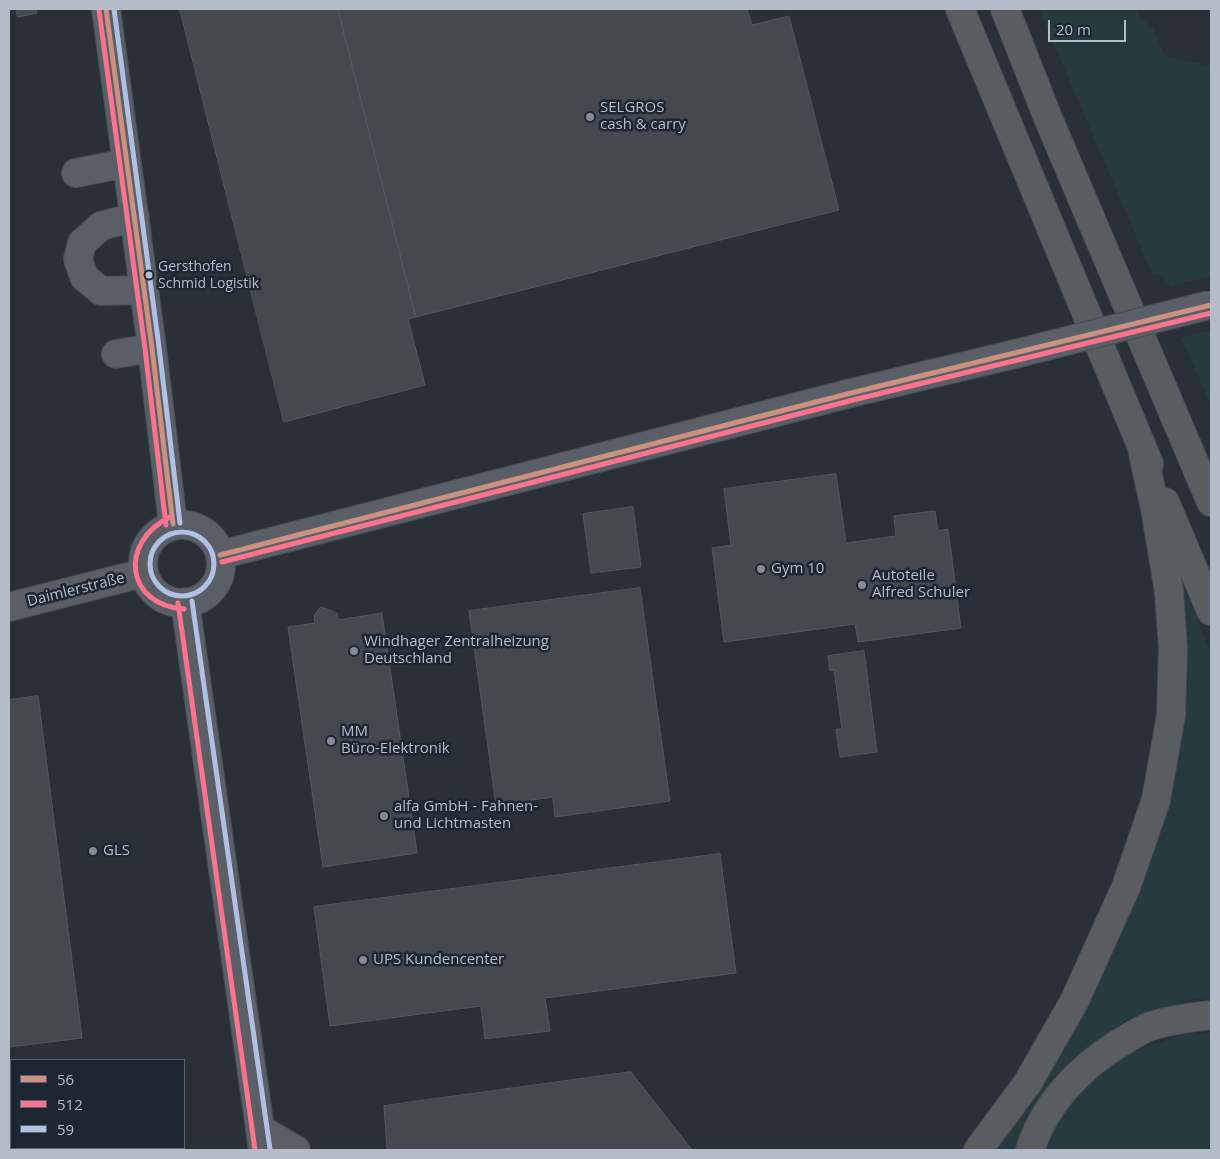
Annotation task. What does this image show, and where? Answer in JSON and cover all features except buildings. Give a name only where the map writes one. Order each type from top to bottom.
[{"type":"highway","points":[[960,9],[1211,611]]},
{"type":"highway","points":[[1005,9],[1052,127],[1211,502]]},
{"type":"highway","points":[[1186,444],[1211,482]]},
{"type":"highway","points":[[978,1150],[1027,1084],[1074,1002],[1126,887],[1156,800],[1171,715],[1173,648],[1169,592],[1156,508],[1142,448]]},
{"type":"highway","points":[[1030,1150],[1051,1106],[1085,1068],[1106,1052],[1150,1027],[1211,1015]]},
{"type":"street","points":[[106,9],[152,348],[173,524]]},
{"type":"street","points":[[76,173],[127,162]]},
{"type":"street","points":[[134,217],[101,226],[82,243],[78,258],[84,277],[101,291],[144,290]]},
{"type":"street","points":[[220,555],[822,400],[1210,305]]},
{"type":"street","points":[[116,354],[152,348]]},
{"type":"street","points":[[173,524],[197,528],[208,534],[216,544],[220,555],[221,568],[213,588],[202,598],[190,602],[176,603],[164,599],[152,590],[143,573],[144,552],[150,540],[160,531],[173,524]]},
{"type":"street","name":"Daimlerstraße","points":[[9,607],[143,573]]},
{"type":"street","points":[[185,602],[261,1140],[296,1150]]},
{"type":"green space","points":[[1039,9],[1138,9],[1139,16],[1153,28],[1165,56],[1211,66],[1211,276],[1171,286],[1158,274],[1153,276]]},
{"type":"green space","points":[[1211,330],[1211,405],[1181,338]]},
{"type":"green space","points":[[1179,575],[1211,653],[1211,1000],[1196,999],[1126,1020],[1068,1062],[1027,1122],[1018,1150],[989,1150],[1024,1106],[1104,972],[1151,852]]},
{"type":"green space","points":[[1211,1033],[1211,1150],[1041,1150],[1072,1098],[1123,1056],[1184,1034]]},
{"type":"transit line","name":"56","points":[[106,9],[152,348],[173,524]]},
{"type":"transit line","name":"59","points":[[114,9],[159,347],[180,523]]},
{"type":"transit line","name":"512","points":[[99,10],[145,349],[166,525]]},
{"type":"transit line","name":"56","points":[[220,555],[851,393],[1211,305]]},
{"type":"transit line","name":"512","points":[[222,562],[853,400],[1211,313]]},
{"type":"transit line","name":"512","points":[[170,517],[153,528],[142,542],[136,556],[136,571],[140,585],[150,597],[165,605],[184,609]]},
{"type":"transit line","name":"59","points":[[182,532],[200,538],[208,546],[214,564],[208,582],[200,590],[182,596],[164,590],[156,582],[150,564],[156,546],[164,538],[182,532]]},
{"type":"transit line","name":"59","points":[[192,601],[270,1149]]},
{"type":"transit line","name":"512","points":[[178,603],[255,1150]]},
{"type":"place","name":"SELGROS cash & carry","points":[[590,117]]},
{"type":"place","name":"Gersthofen Schmid Logistik","points":[[149,275]]},
{"type":"place","name":"Gym 10","points":[[761,569]]},
{"type":"place","name":"Autoteile Alfred Schuler","points":[[862,585]]},
{"type":"place","name":"Windhager Zentralheizung Deutschland","points":[[354,651]]},
{"type":"place","name":"MM Büro-Elektronik","points":[[331,741]]},
{"type":"place","name":"alfa GmbH - Fahnen- und Lichtmasten","points":[[384,816]]},
{"type":"place","name":"GLS","points":[[93,851]]},
{"type":"place","name":"UPS Kundencenter","points":[[363,960]]}]
